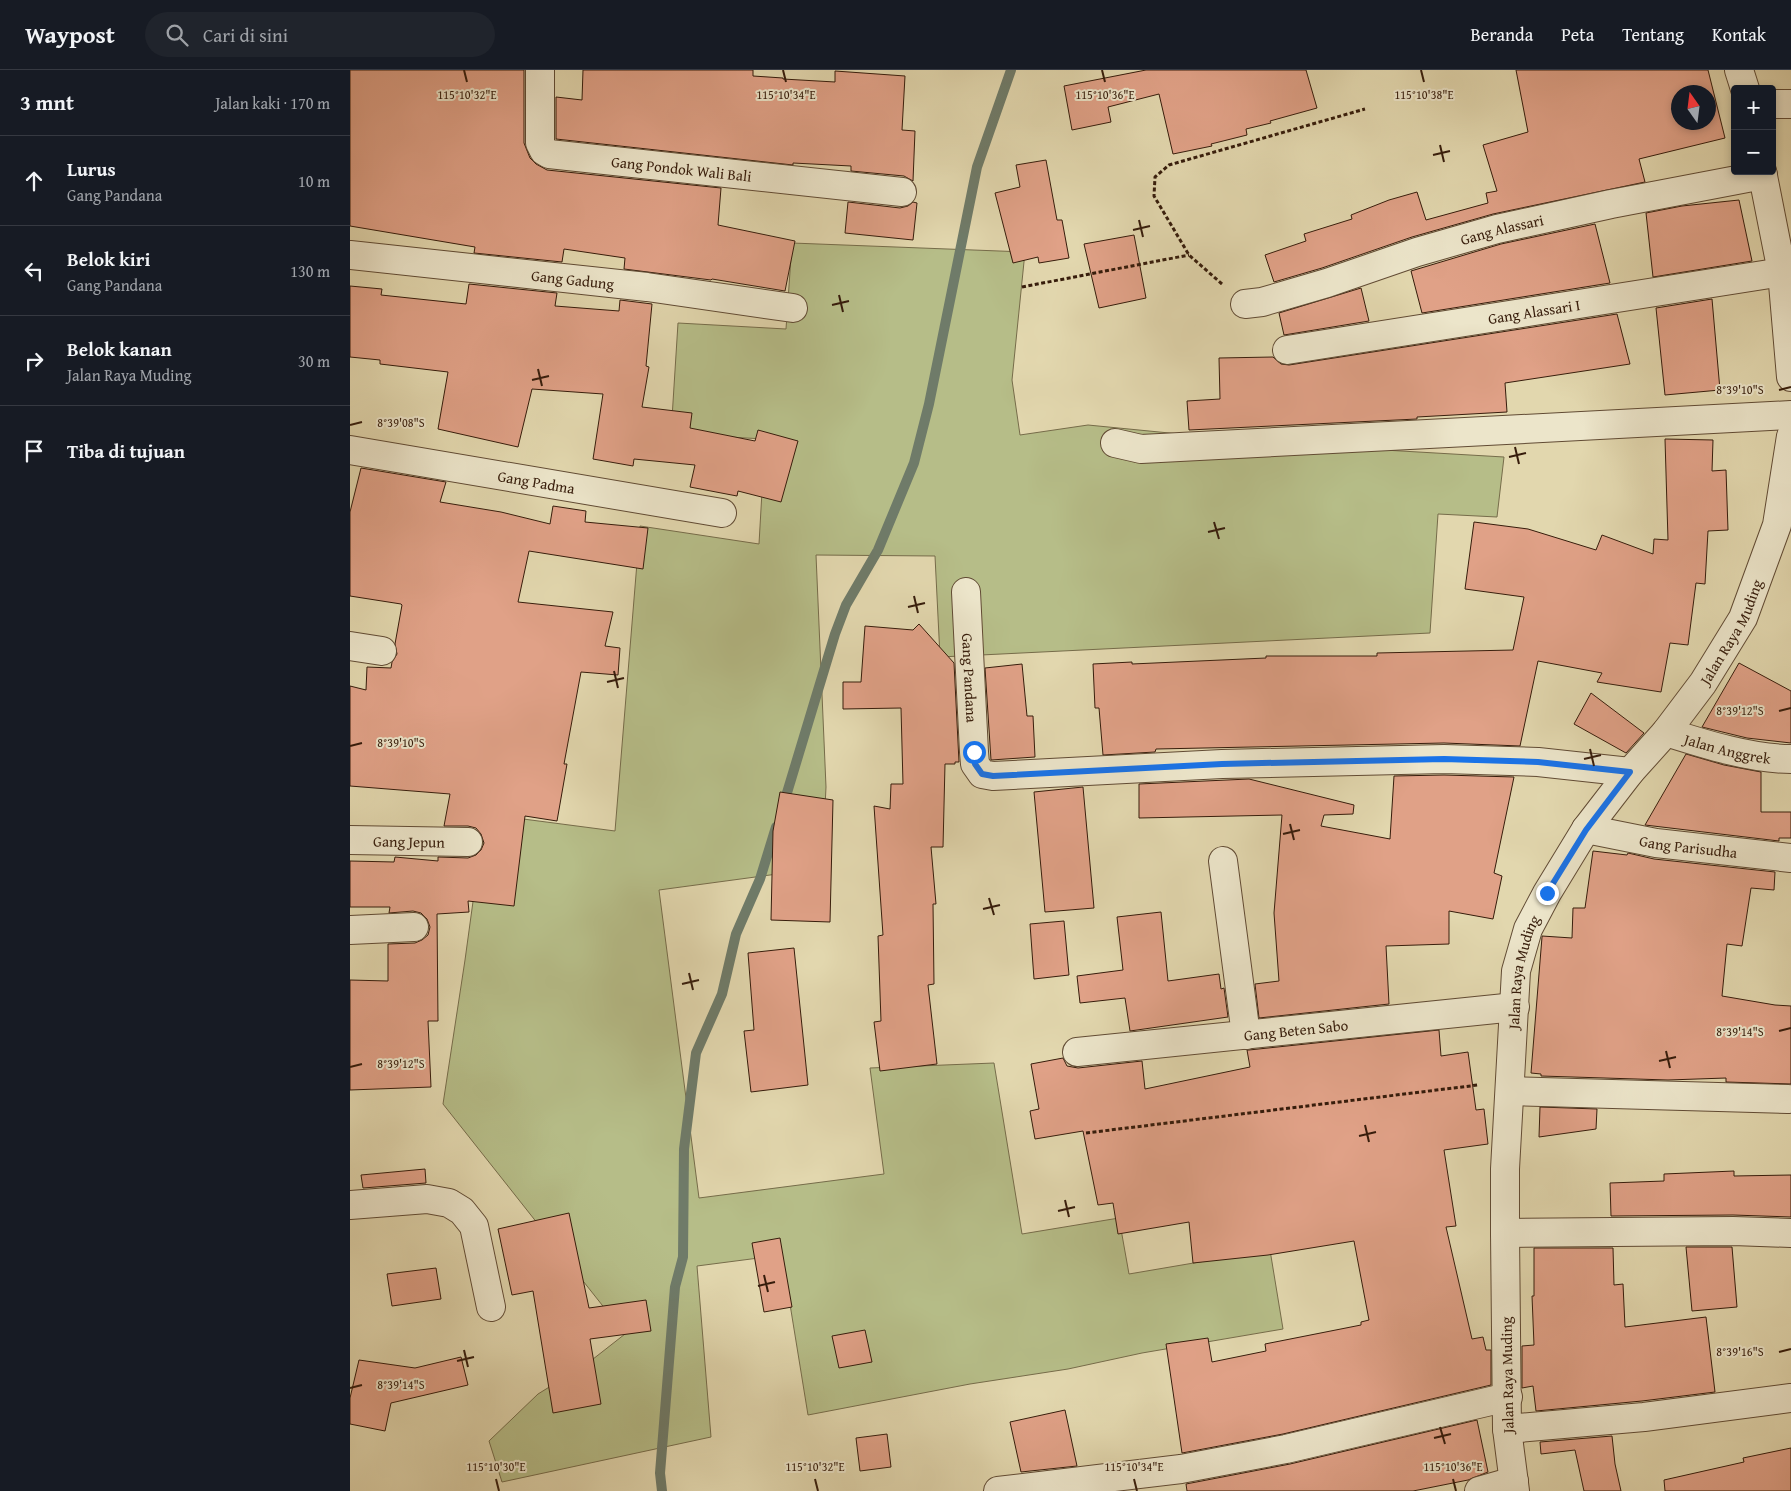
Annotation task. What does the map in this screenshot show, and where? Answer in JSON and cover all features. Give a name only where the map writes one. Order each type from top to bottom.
[{"type":"street","name":"Gang Pondok Wali Bali","points":[[540,70],[540,143],[544,151],[549,154],[902,192]]},
{"type":"street","points":[[1739,70],[1744,85]]},
{"type":"street","points":[[1776,104],[1791,104]]},
{"type":"street","name":"Gang Alassari","points":[[1245,304],[1262,302],[1317,286],[1417,252],[1497,229],[1753,175]]},
{"type":"street","points":[[1763,175],[1782,272],[1789,335],[1791,377]]},
{"type":"street","name":"Gang Gadung","points":[[350,255],[647,287],[793,308]]},
{"type":"street","name":"Gang Alassari I","points":[[1287,350],[1782,272]]},
{"type":"street","points":[[1115,443],[1142,449],[1791,415]]},
{"type":"street","name":"Jalan Raya Muding","points":[[1514,1486],[1508,1429],[1504,1232],[1516,971],[1528,930],[1547,893],[1586,830],[1630,772],[1666,732],[1702,683],[1742,618],[1778,525],[1791,436]]},
{"type":"street","name":"Gang Padma","points":[[350,450],[722,513]]},
{"type":"street","name":"Gang Pandana","points":[[966,592],[975,764],[982,774],[993,776],[1222,764],[1444,759],[1538,762],[1630,772]]},
{"type":"street","points":[[350,646],[382,651]]},
{"type":"street","name":"Jalan Anggrek","points":[[1666,732],[1711,746],[1791,759]]},
{"type":"street","name":"Gang Parisudha","points":[[1586,830],[1656,843],[1791,858]]},
{"type":"street","name":"Gang Jepun","points":[[350,840],[468,842]]},
{"type":"street","points":[[1223,861],[1246,1035]]},
{"type":"street","points":[[350,930],[414,927]]},
{"type":"street","name":"Gang Beten Sabo","points":[[1077,1052],[1515,1007]]},
{"type":"street","points":[[1510,1086],[1788,1099]]},
{"type":"street","points":[[350,1205],[427,1199],[450,1204],[462,1211],[474,1226],[491,1308]]},
{"type":"street","points":[[1504,1232],[1733,1230],[1791,1233]]},
{"type":"street","points":[[998,1491],[1182,1469],[1286,1449],[1508,1397]]},
{"type":"street","points":[[1508,1429],[1644,1417],[1791,1398]]},
{"type":"street","points":[[1479,1491],[1514,1486]]},
{"type":"path","points":[[1245,304],[1188,256],[1154,196],[1155,177],[1170,165],[1365,109]]},
{"type":"path","points":[[1022,287],[1188,256]]},
{"type":"path","points":[[1086,1133],[1510,1086]]},
{"type":"green space","points":[[792,243],[1025,252],[1012,380],[1020,435],[1088,425],[1281,444],[1504,457],[1497,517],[1438,514],[1430,633],[940,657],[935,556],[816,555],[826,787],[822,868],[659,890],[699,1198],[884,1174],[870,1068],[994,1063],[1022,1234],[1119,1218],[1129,1274],[1270,1250],[1283,1329],[1142,1353],[1068,1369],[970,1384],[808,1415],[782,1255],[697,1266],[711,1437],[502,1482],[489,1441],[538,1394],[588,1363],[625,1334],[443,1104],[485,814],[615,831],[640,526],[759,544],[765,439],[671,434],[678,323],[786,329]]},
{"type":"building","points":[[350,70],[524,70],[524,143],[530,158],[536,164],[547,170],[721,188],[718,225],[795,241],[785,291],[712,279],[624,269],[625,258],[564,249],[562,262],[474,253],[475,247],[350,226]]},
{"type":"building","points":[[583,70],[753,70],[753,76],[835,82],[835,71],[905,76],[902,130],[915,131],[913,181],[904,176],[851,171],[851,166],[793,163],[793,165],[556,139],[556,97],[582,100]]},
{"type":"building","points":[[1146,70],[1306,70],[1317,108],[1246,129],[1247,135],[1211,144],[1212,146],[1173,154],[1159,94],[1108,107],[1111,122],[1072,130],[1064,86]]},
{"type":"building","points":[[1516,70],[1708,70],[1712,85],[1671,85],[1671,130],[1716,130],[1716,102],[1725,138],[1639,159],[1645,182],[1493,214],[1412,237],[1322,268],[1274,282],[1265,255],[1306,241],[1304,234],[1352,219],[1351,215],[1389,200],[1417,192],[1426,220],[1488,203],[1486,193],[1497,191],[1483,145],[1528,132]]},
{"type":"building","points":[[1046,160],[1057,220],[1062,220],[1069,258],[1039,263],[1038,257],[1013,263],[995,193],[1020,187],[1016,165]]},
{"type":"building","points":[[1739,200],[1752,261],[1653,277],[1646,213],[1682,206]]},
{"type":"building","points":[[848,202],[900,208],[908,206],[913,202],[917,203],[913,240],[845,233]]},
{"type":"building","points":[[1595,224],[1610,283],[1422,313],[1411,271],[1501,244]]},
{"type":"building","points":[[1134,235],[1146,298],[1099,308],[1084,244]]},
{"type":"building","points":[[469,284],[557,293],[555,306],[619,311],[620,300],[652,304],[646,366],[649,367],[642,407],[692,413],[690,428],[755,441],[758,430],[798,441],[781,502],[738,491],[737,496],[690,487],[695,465],[634,459],[633,466],[593,459],[603,394],[532,389],[518,447],[438,429],[448,372],[380,364],[380,360],[350,357],[350,286],[382,289],[381,295],[466,304]]},
{"type":"building","points":[[1361,288],[1369,321],[1284,335],[1279,313]]},
{"type":"building","points":[[1712,299],[1720,390],[1665,395],[1656,308]]},
{"type":"building","points":[[1617,314],[1630,364],[1505,383],[1507,412],[1417,417],[1417,419],[1189,430],[1187,401],[1220,399],[1219,358],[1273,357],[1281,364],[1289,365]]},
{"type":"building","points":[[1665,439],[1713,440],[1712,471],[1726,470],[1728,530],[1708,531],[1705,584],[1696,583],[1688,645],[1670,643],[1661,692],[1597,682],[1602,673],[1538,661],[1520,746],[1444,743],[1156,749],[1155,752],[1103,755],[1099,708],[1095,708],[1093,664],[1266,658],[1266,656],[1377,656],[1377,653],[1513,650],[1524,597],[1465,589],[1474,522],[1528,529],[1596,550],[1602,535],[1653,554],[1654,539],[1668,540]]},
{"type":"building","points":[[361,468],[446,482],[440,502],[501,512],[550,524],[553,506],[586,511],[585,522],[648,528],[643,569],[529,551],[518,602],[613,612],[605,646],[620,648],[618,675],[581,672],[564,764],[567,764],[557,821],[525,816],[514,906],[468,901],[469,912],[437,914],[438,1021],[428,1021],[431,1087],[350,1090],[350,980],[388,981],[388,944],[415,943],[428,935],[430,927],[427,919],[421,913],[413,911],[389,913],[390,907],[350,907],[350,861],[394,862],[395,857],[438,861],[438,857],[468,858],[476,855],[484,843],[481,834],[476,828],[444,826],[450,794],[350,786],[350,686],[366,690],[367,667],[391,668],[397,654],[395,644],[402,605],[350,596],[350,512]]},
{"type":"building","points":[[919,624],[954,663],[959,762],[945,764],[943,847],[931,847],[936,904],[933,904],[934,984],[928,985],[937,1064],[880,1071],[874,1022],[881,1021],[878,936],[883,935],[874,806],[890,809],[891,784],[903,784],[901,708],[843,709],[843,682],[861,682],[865,626],[913,630]]},
{"type":"building","points":[[1739,663],[1791,691],[1791,743],[1747,738],[1702,727]]},
{"type":"building","points":[[1022,664],[1027,716],[1033,716],[1035,757],[991,760],[985,668]]},
{"type":"building","points":[[1591,693],[1644,733],[1626,753],[1574,724]]},
{"type":"building","points":[[1686,754],[1724,765],[1761,772],[1761,812],[1791,812],[1791,838],[1779,838],[1779,841],[1645,825]]},
{"type":"building","points":[[1394,776],[1514,777],[1494,873],[1502,876],[1493,919],[1449,911],[1449,944],[1386,946],[1389,1004],[1259,1018],[1255,984],[1279,981],[1274,913],[1282,815],[1139,818],[1139,784],[1249,779],[1354,805],[1353,814],[1324,815],[1321,826],[1390,839]]},
{"type":"building","points":[[1083,787],[1094,908],[1045,912],[1034,792]]},
{"type":"building","points":[[780,792],[833,800],[830,922],[771,920],[773,831]]},
{"type":"building","points":[[1593,851],[1627,855],[1628,853],[1654,859],[1775,872],[1774,890],[1751,888],[1742,946],[1727,944],[1722,996],[1791,1006],[1791,1084],[1726,1082],[1726,1078],[1668,1080],[1541,1076],[1541,1074],[1531,1073],[1542,936],[1572,938],[1573,908],[1585,908]]},
{"type":"building","points":[[1161,912],[1168,981],[1219,974],[1221,989],[1224,988],[1228,1017],[1130,1031],[1125,998],[1080,1003],[1077,976],[1123,970],[1117,917]]},
{"type":"building","points":[[1064,921],[1069,975],[1034,979],[1030,924]]},
{"type":"building","points":[[794,948],[808,1085],[751,1092],[744,1031],[754,1030],[748,953]]},
{"type":"building","points":[[1439,1030],[1441,1056],[1468,1052],[1476,1110],[1484,1109],[1488,1144],[1444,1150],[1456,1226],[1446,1227],[1472,1339],[1483,1337],[1486,1350],[1491,1350],[1491,1385],[1283,1434],[1182,1453],[1166,1344],[1208,1338],[1212,1362],[1266,1351],[1265,1344],[1361,1325],[1361,1322],[1369,1320],[1354,1241],[1268,1255],[1193,1263],[1189,1222],[1118,1234],[1113,1203],[1098,1205],[1083,1131],[1035,1139],[1030,1111],[1039,1109],[1031,1064],[1063,1058],[1067,1066],[1078,1068],[1142,1061],[1145,1089],[1250,1067],[1247,1050]]},
{"type":"building","points":[[1540,1107],[1597,1109],[1596,1129],[1539,1137]]},
{"type":"building","points":[[425,1169],[426,1183],[363,1188],[361,1175]]},
{"type":"building","points":[[1734,1171],[1734,1176],[1791,1175],[1791,1217],[1733,1215],[1611,1216],[1610,1183],[1664,1181],[1664,1174]]},
{"type":"building","points":[[569,1213],[589,1308],[646,1300],[651,1331],[590,1339],[601,1404],[553,1413],[533,1291],[512,1295],[498,1229]]},
{"type":"building","points":[[780,1238],[792,1307],[764,1312],[752,1243]]},
{"type":"building","points":[[1686,1247],[1732,1247],[1737,1307],[1692,1311]]},
{"type":"building","points":[[1534,1248],[1613,1248],[1614,1285],[1623,1284],[1625,1327],[1706,1317],[1715,1392],[1536,1411],[1533,1386],[1522,1388],[1522,1346],[1534,1345],[1532,1296],[1534,1296]]},
{"type":"building","points":[[436,1268],[441,1299],[392,1306],[387,1274]]},
{"type":"building","points":[[865,1330],[872,1362],[839,1368],[832,1336]]},
{"type":"building","points":[[461,1357],[468,1385],[391,1403],[385,1431],[350,1424],[350,1398],[359,1360],[415,1368]]},
{"type":"building","points":[[1065,1410],[1077,1466],[1021,1472],[1010,1422]]},
{"type":"building","points":[[1477,1420],[1488,1472],[1468,1480],[1413,1491],[1187,1491],[1186,1484],[1290,1464]]},
{"type":"building","points":[[887,1434],[891,1467],[860,1471],[856,1438]]},
{"type":"building","points":[[1612,1436],[1615,1464],[1621,1491],[1584,1491],[1575,1450],[1541,1454],[1540,1442]]},
{"type":"building","points":[[1791,1448],[1791,1491],[1665,1491],[1664,1480],[1744,1462],[1743,1458]]},
{"type":"waterway","points":[[783,806],[835,634],[846,605],[878,550],[914,463],[929,404],[977,167],[1011,70]]},
{"type":"waterway","points":[[662,1491],[660,1473],[675,1287],[683,1257],[684,1149],[696,1053],[722,994],[736,934],[760,879],[776,827]]},
{"type":"route","points":[[974,752],[975,764],[982,774],[993,776],[1222,764],[1444,759],[1538,762],[1630,772],[1586,830],[1547,893]]}]
